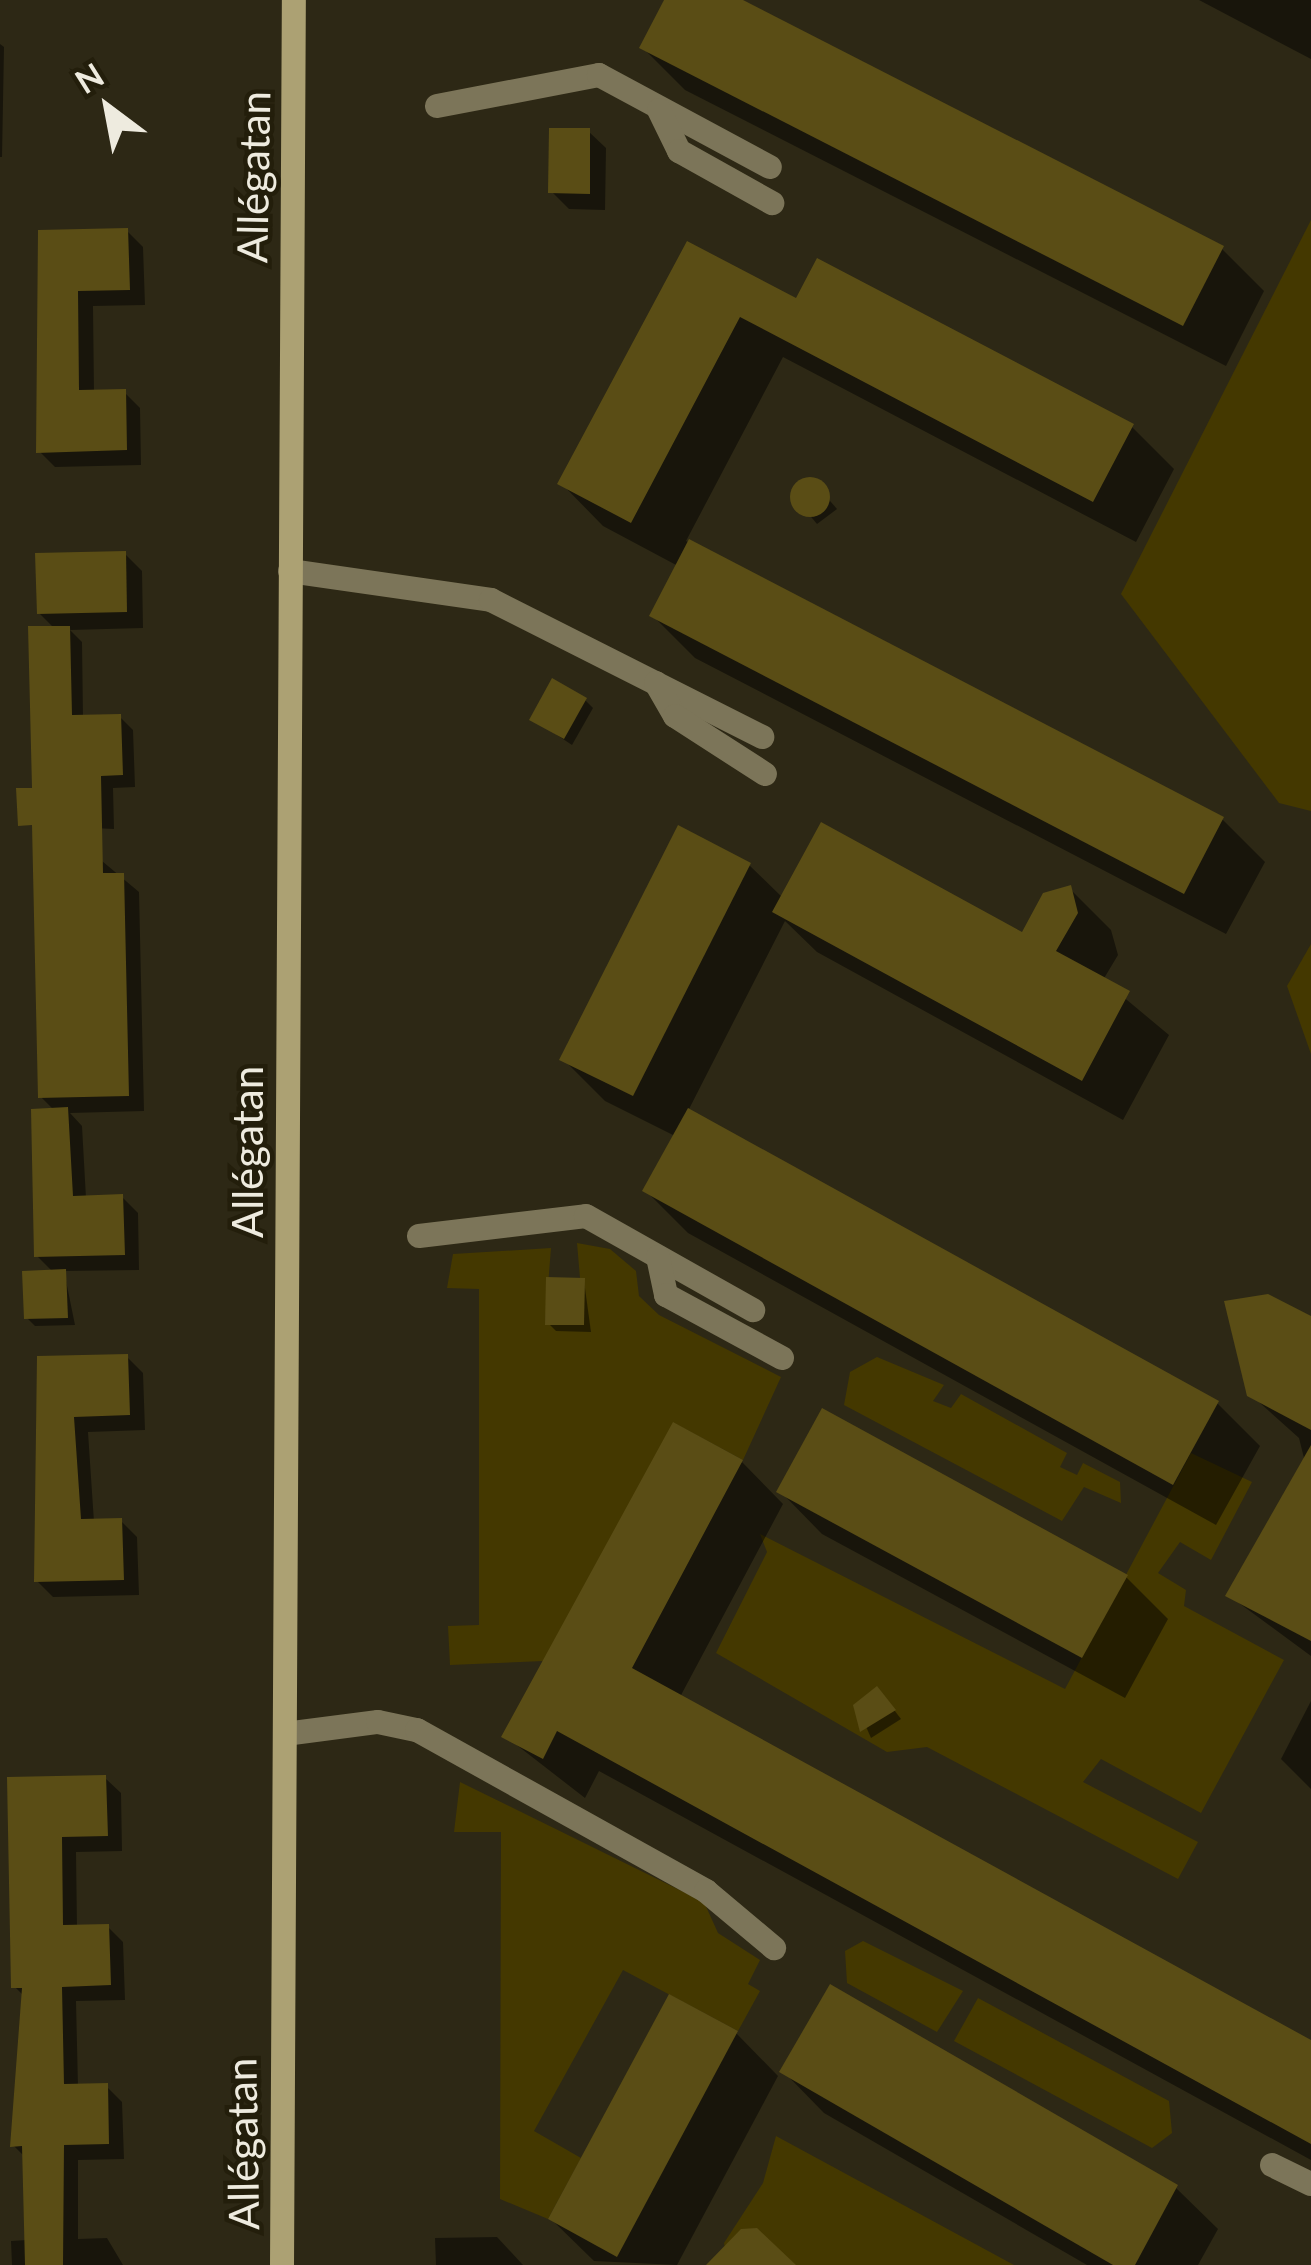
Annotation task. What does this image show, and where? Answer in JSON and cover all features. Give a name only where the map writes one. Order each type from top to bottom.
[{"type":"street","name":"Allégatan","points":[[282,2265],[295,0]]},
{"type":"street","points":[[437,106],[599,75],[770,167]]},
{"type":"street","points":[[659,110],[679,151],[772,203]]},
{"type":"street","points":[[290,571],[491,600],[762,737]]},
{"type":"street","points":[[655,681],[675,716],[765,774]]},
{"type":"street","points":[[419,1236],[586,1216],[753,1310]]},
{"type":"street","points":[[658,1256],[666,1295],[782,1358]]},
{"type":"street","points":[[284,1734],[378,1722],[417,1730],[706,1891],[774,1948]]},
{"type":"street","points":[[1272,2164],[1311,2184]]},
{"type":"shaded area","points":[[1311,220],[1311,811],[1279,803],[1121,594]]},
{"type":"shaded area","points":[[1311,944],[1311,1054],[1287,986]]},
{"type":"shaded area","points":[[577,1243],[610,1249],[636,1271],[639,1296],[659,1315],[781,1377],[743,1460],[674,1423],[544,1661],[450,1665],[448,1626],[479,1625],[479,1289],[447,1288],[453,1254],[551,1248],[545,1324],[584,1325]]},
{"type":"shaded area","points":[[877,1357],[944,1385],[933,1401],[951,1408],[961,1394],[1067,1453],[1060,1467],[1077,1475],[1083,1463],[1120,1482],[1121,1503],[1084,1487],[1062,1521],[844,1405],[850,1372]]},
{"type":"shaded area","points":[[1191,1453],[1252,1482],[1211,1560],[1180,1542],[1158,1573],[1186,1590],[1184,1606],[1284,1660],[1201,1813],[1101,1759],[1083,1782],[1198,1842],[1178,1879],[927,1747],[887,1752],[716,1653],[767,1552],[760,1534],[1065,1689]]},
{"type":"shaded area","points":[[460,1782],[704,1902],[718,1933],[760,1960],[748,1984],[760,1991],[738,2031],[623,1970],[534,2131],[581,2158],[548,2219],[500,2199],[501,1832],[454,1832]]},
{"type":"shaded area","points":[[863,1941],[963,1991],[937,2032],[847,1983],[845,1951]]},
{"type":"shaded area","points":[[978,1998],[1169,2101],[1172,2133],[1152,2148],[954,2041]]},
{"type":"shaded area","points":[[776,2136],[1014,2265],[728,2265],[724,2243],[763,2183]]},
{"type":"building","points":[[664,0],[743,0],[1224,246],[1183,326],[639,48]]},
{"type":"building","points":[[549,128],[590,128],[590,194],[548,193]]},
{"type":"building","points":[[128,228],[130,290],[78,291],[79,390],[126,389],[127,450],[36,453],[38,230]]},
{"type":"building","points":[[687,241],[796,298],[817,258],[1134,424],[1093,502],[740,317],[631,523],[557,484]]},
{"type":"building","points":[[810,477],[824,483],[830,497],[824,511],[810,517],[796,511],[790,497],[796,483]]},
{"type":"building","points":[[689,539],[1224,817],[1184,894],[649,616]]},
{"type":"building","points":[[126,551],[127,612],[37,614],[35,553]]},
{"type":"building","points":[[28,626],[70,626],[72,715],[121,714],[123,775],[101,776],[103,873],[124,873],[129,1096],[38,1098],[32,825],[18,826],[16,788],[32,788]]},
{"type":"building","points":[[552,678],[587,698],[564,739],[529,720]]},
{"type":"building","points":[[821,822],[1022,932],[1043,893],[1071,885],[1078,913],[1056,951],[1130,991],[1082,1081],[772,912]]},
{"type":"building","points":[[678,825],[751,863],[633,1096],[559,1060]]},
{"type":"building","points":[[68,1107],[73,1196],[123,1194],[125,1255],[34,1257],[31,1109]]},
{"type":"building","points":[[688,1108],[1219,1401],[1173,1485],[642,1191]]},
{"type":"building","points":[[66,1269],[68,1318],[24,1319],[22,1271]]},
{"type":"building","points":[[546,1277],[585,1278],[584,1325],[545,1325]]},
{"type":"building","points":[[1268,1294],[1311,1316],[1311,1430],[1247,1396],[1224,1301]]},
{"type":"building","points":[[128,1354],[130,1415],[74,1417],[81,1519],[122,1518],[124,1580],[34,1582],[37,1356]]},
{"type":"building","points":[[822,1408],[1128,1575],[1082,1658],[776,1492]]},
{"type":"building","points":[[673,1422],[743,1460],[632,1668],[1311,2040],[1311,2144],[557,1731],[543,1759],[501,1737]]},
{"type":"building","points":[[1311,1445],[1311,1641],[1225,1596]]},
{"type":"building","points":[[877,1686],[896,1710],[860,1732],[853,1705]]},
{"type":"building","points":[[106,1775],[108,1836],[62,1837],[63,1925],[109,1924],[111,1985],[62,1987],[64,2084],[108,2083],[109,2144],[64,2145],[63,2265],[25,2265],[22,2146],[10,2147],[22,1988],[11,1988],[7,1777]]},
{"type":"building","points":[[830,1984],[1178,2185],[1135,2265],[1113,2265],[779,2072]]},
{"type":"building","points":[[669,1994],[738,2031],[617,2257],[548,2219]]},
{"type":"building","points":[[757,2228],[796,2265],[706,2265],[741,2229]]}]
